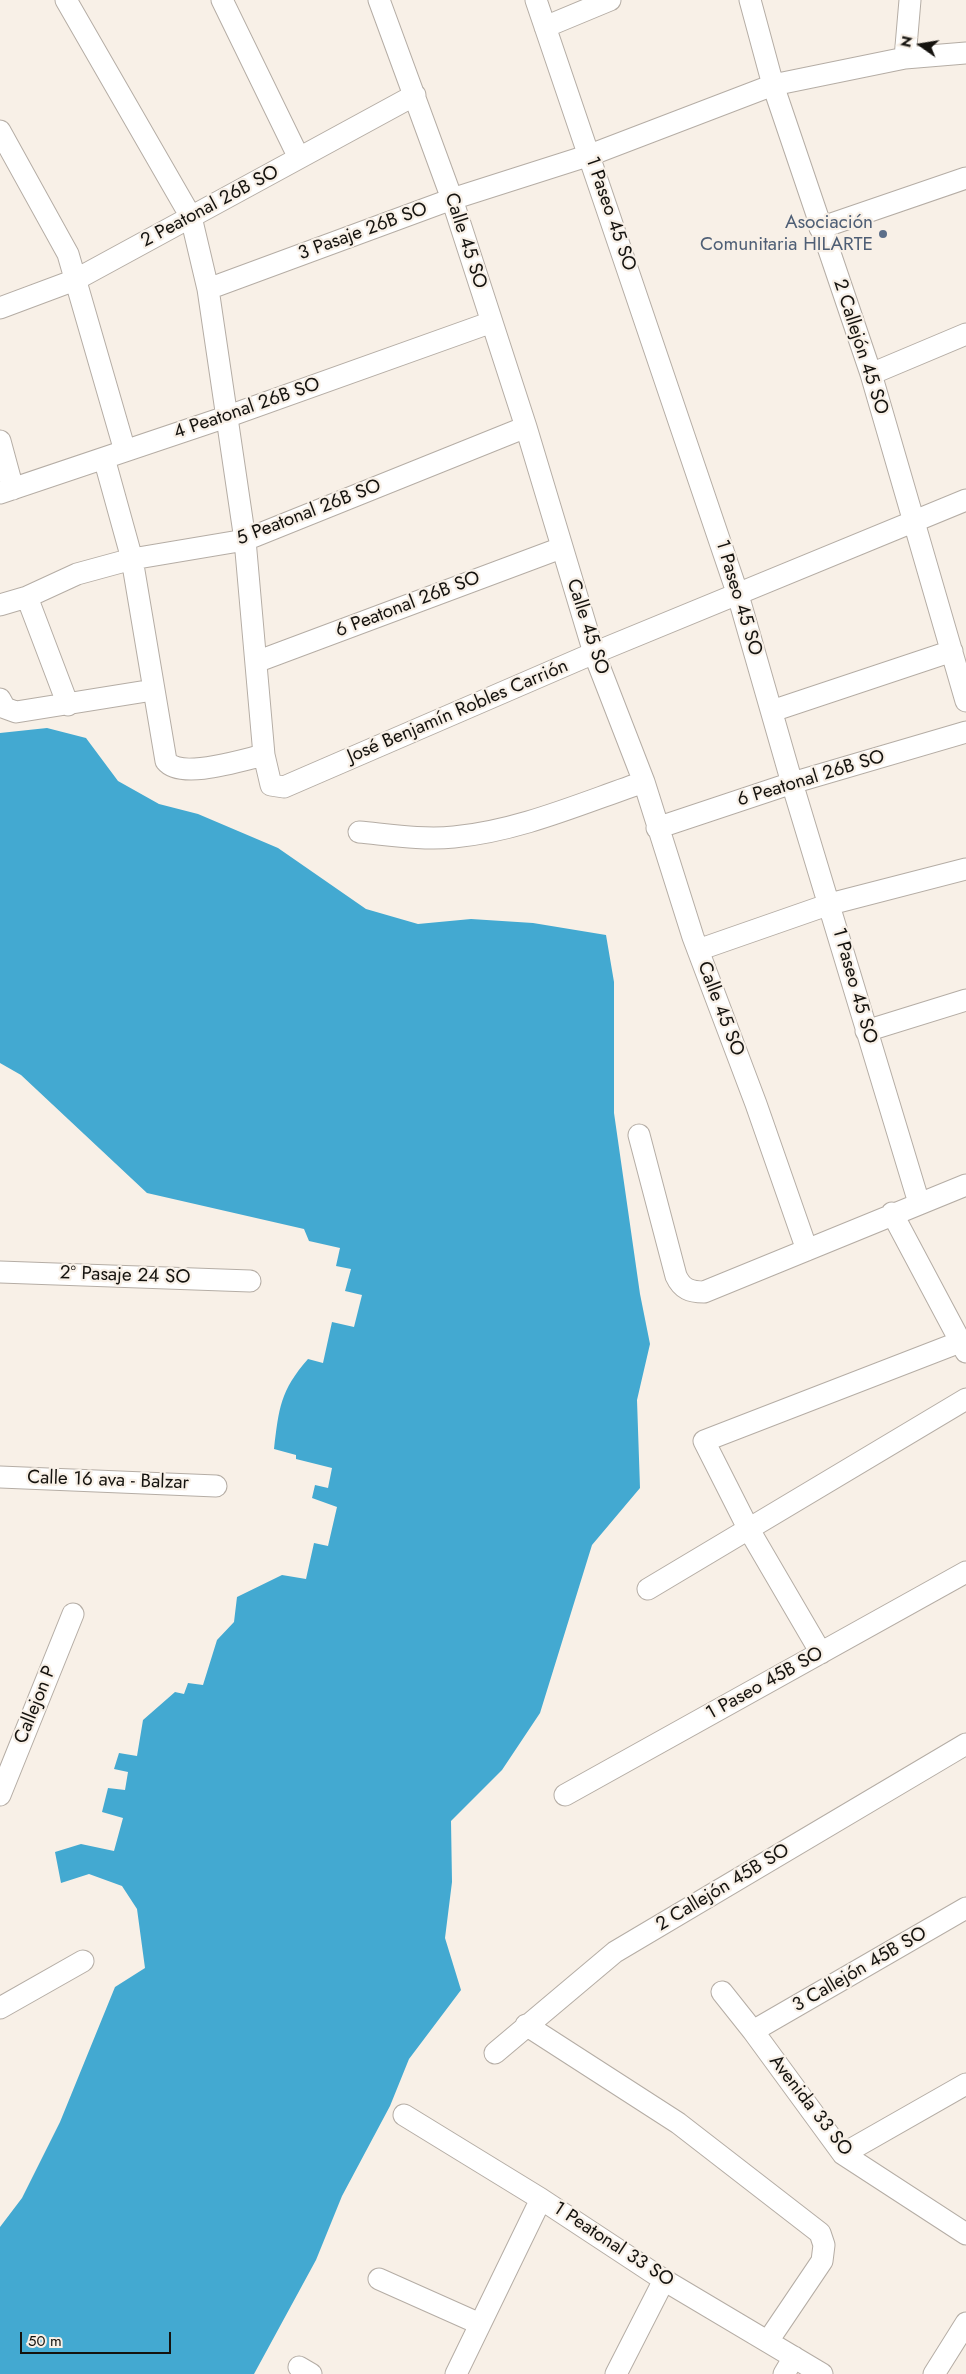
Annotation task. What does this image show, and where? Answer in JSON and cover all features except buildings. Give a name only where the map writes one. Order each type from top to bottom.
[{"type":"street","points":[[66,0],[191,217],[208,290],[245,540],[264,755],[191,770],[173,768],[166,761],[132,559],[104,458]]},
{"type":"street","points":[[222,0],[299,158]]},
{"type":"street","name":"Calle 45 SO","points":[[379,0],[452,199],[526,427],[594,653],[644,782],[657,828],[698,950],[756,1104],[807,1250]]},
{"type":"street","name":"1 Paseo 45 SO","points":[[536,0],[738,595],[792,783],[919,1203]]},
{"type":"street","points":[[545,27],[610,0]]},
{"type":"street","name":"2 Callejón 45 SO","points":[[750,0],[773,85],[871,374],[966,701]]},
{"type":"street","points":[[904,1],[905,58]]},
{"type":"street","name":"3 Pasaje 26B SO","points":[[208,290],[452,199],[590,155],[773,85],[905,58],[966,53]]},
{"type":"street","name":"2 Peatonal 26B SO","points":[[0,308],[75,280],[415,95]]},
{"type":"street","points":[[0,131],[68,254],[125,451]]},
{"type":"street","points":[[820,228],[966,178]]},
{"type":"street","name":"4 Peatonal 26B SO","points":[[6,491],[226,417],[492,322]]},
{"type":"street","points":[[871,374],[966,334]]},
{"type":"street","name":"5 Peatonal 26B SO","points":[[0,605],[27,597],[78,574],[132,559],[245,540],[526,427]]},
{"type":"street","points":[[0,441],[6,491]]},
{"type":"street","name":"José Benjamín Robles Carrión","points":[[264,755],[270,784],[284,787],[594,653],[966,500]]},
{"type":"street","name":"6 Peatonal 26B SO","points":[[256,662],[561,548]]},
{"type":"street","points":[[27,597],[68,705]]},
{"type":"street","points":[[772,711],[952,651]]},
{"type":"street","points":[[0,699],[5,708],[16,712],[153,690]]},
{"type":"street","name":"6 Peatonal 26B SO","points":[[657,828],[792,783],[966,732]]},
{"type":"street","points":[[359,832],[425,838],[482,833],[524,824],[644,782]]},
{"type":"street","points":[[698,950],[830,904],[966,870]]},
{"type":"street","points":[[866,1030],[966,1000]]},
{"type":"street","points":[[639,1135],[676,1276],[684,1288],[690,1291],[704,1292],[966,1185]]},
{"type":"street","points":[[821,1653],[748,1528],[704,1441],[963,1347],[892,1214]]},
{"type":"street","name":"2º Pasaje 24 SO","points":[[0,1272],[250,1281]]},
{"type":"street","points":[[648,1589],[966,1399]]},
{"type":"street","name":"Calle 16 ava - Balzar","points":[[0,1476],[216,1486]]},
{"type":"street","name":"1 Paseo 45B SO","points":[[565,1795],[966,1572]]},
{"type":"street","name":"Callejon P","points":[[0,1795],[73,1614]]},
{"type":"street","name":"2 Callejón 45B SO","points":[[495,2053],[615,1952],[966,1744]]},
{"type":"street","name":"3 Callejón 45B SO","points":[[753,2031],[966,1908]]},
{"type":"street","points":[[0,2008],[82,1961]]},
{"type":"street","name":"Avenida 33 SO","points":[[722,1992],[843,2154],[966,2234]]},
{"type":"street","points":[[526,2025],[678,2123],[820,2233],[824,2244],[822,2260],[768,2340]]},
{"type":"street","points":[[843,2154],[966,2084]]},
{"type":"street","name":"1 Peatonal 33 SO","points":[[404,2115],[541,2199],[664,2280],[768,2340],[789,2365],[822,2374]]},
{"type":"street","points":[[456,2374],[541,2199]]},
{"type":"street","points":[[379,2279],[480,2324]]},
{"type":"street","points":[[616,2374],[664,2280]]},
{"type":"street","points":[[934,2374],[966,2323]]},
{"type":"water","points":[[47,728],[86,738],[118,781],[159,804],[198,814],[278,848],[366,909],[418,924],[471,919],[533,923],[606,935],[614,982],[614,1113],[640,1294],[650,1344],[637,1400],[640,1488],[592,1545],[540,1713],[502,1770],[451,1821],[452,1882],[445,1938],[461,1990],[409,2059],[390,2106],[342,2196],[316,2260],[254,2374],[0,2374],[0,2227],[22,2198],[60,2122],[115,1987],[145,1968],[137,1909],[122,1886],[89,1874],[61,1883],[55,1852],[81,1844],[114,1851],[123,1818],[102,1812],[108,1788],[125,1790],[128,1772],[114,1769],[119,1753],[137,1756],[143,1720],[175,1692],[184,1694],[188,1683],[203,1685],[217,1640],[234,1622],[237,1597],[282,1575],[306,1579],[314,1543],[328,1546],[337,1507],[312,1498],[315,1485],[328,1488],[332,1468],[296,1459],[296,1455],[274,1449],[282,1401],[286,1391],[308,1359],[323,1363],[332,1322],[354,1327],[362,1295],[345,1291],[351,1269],[336,1266],[340,1248],[309,1241],[304,1229],[147,1193],[21,1075],[0,1063],[0,733]]},
{"type":"place","name":"Asociación Comunitaria HILARTE","points":[[883,234]]}]
